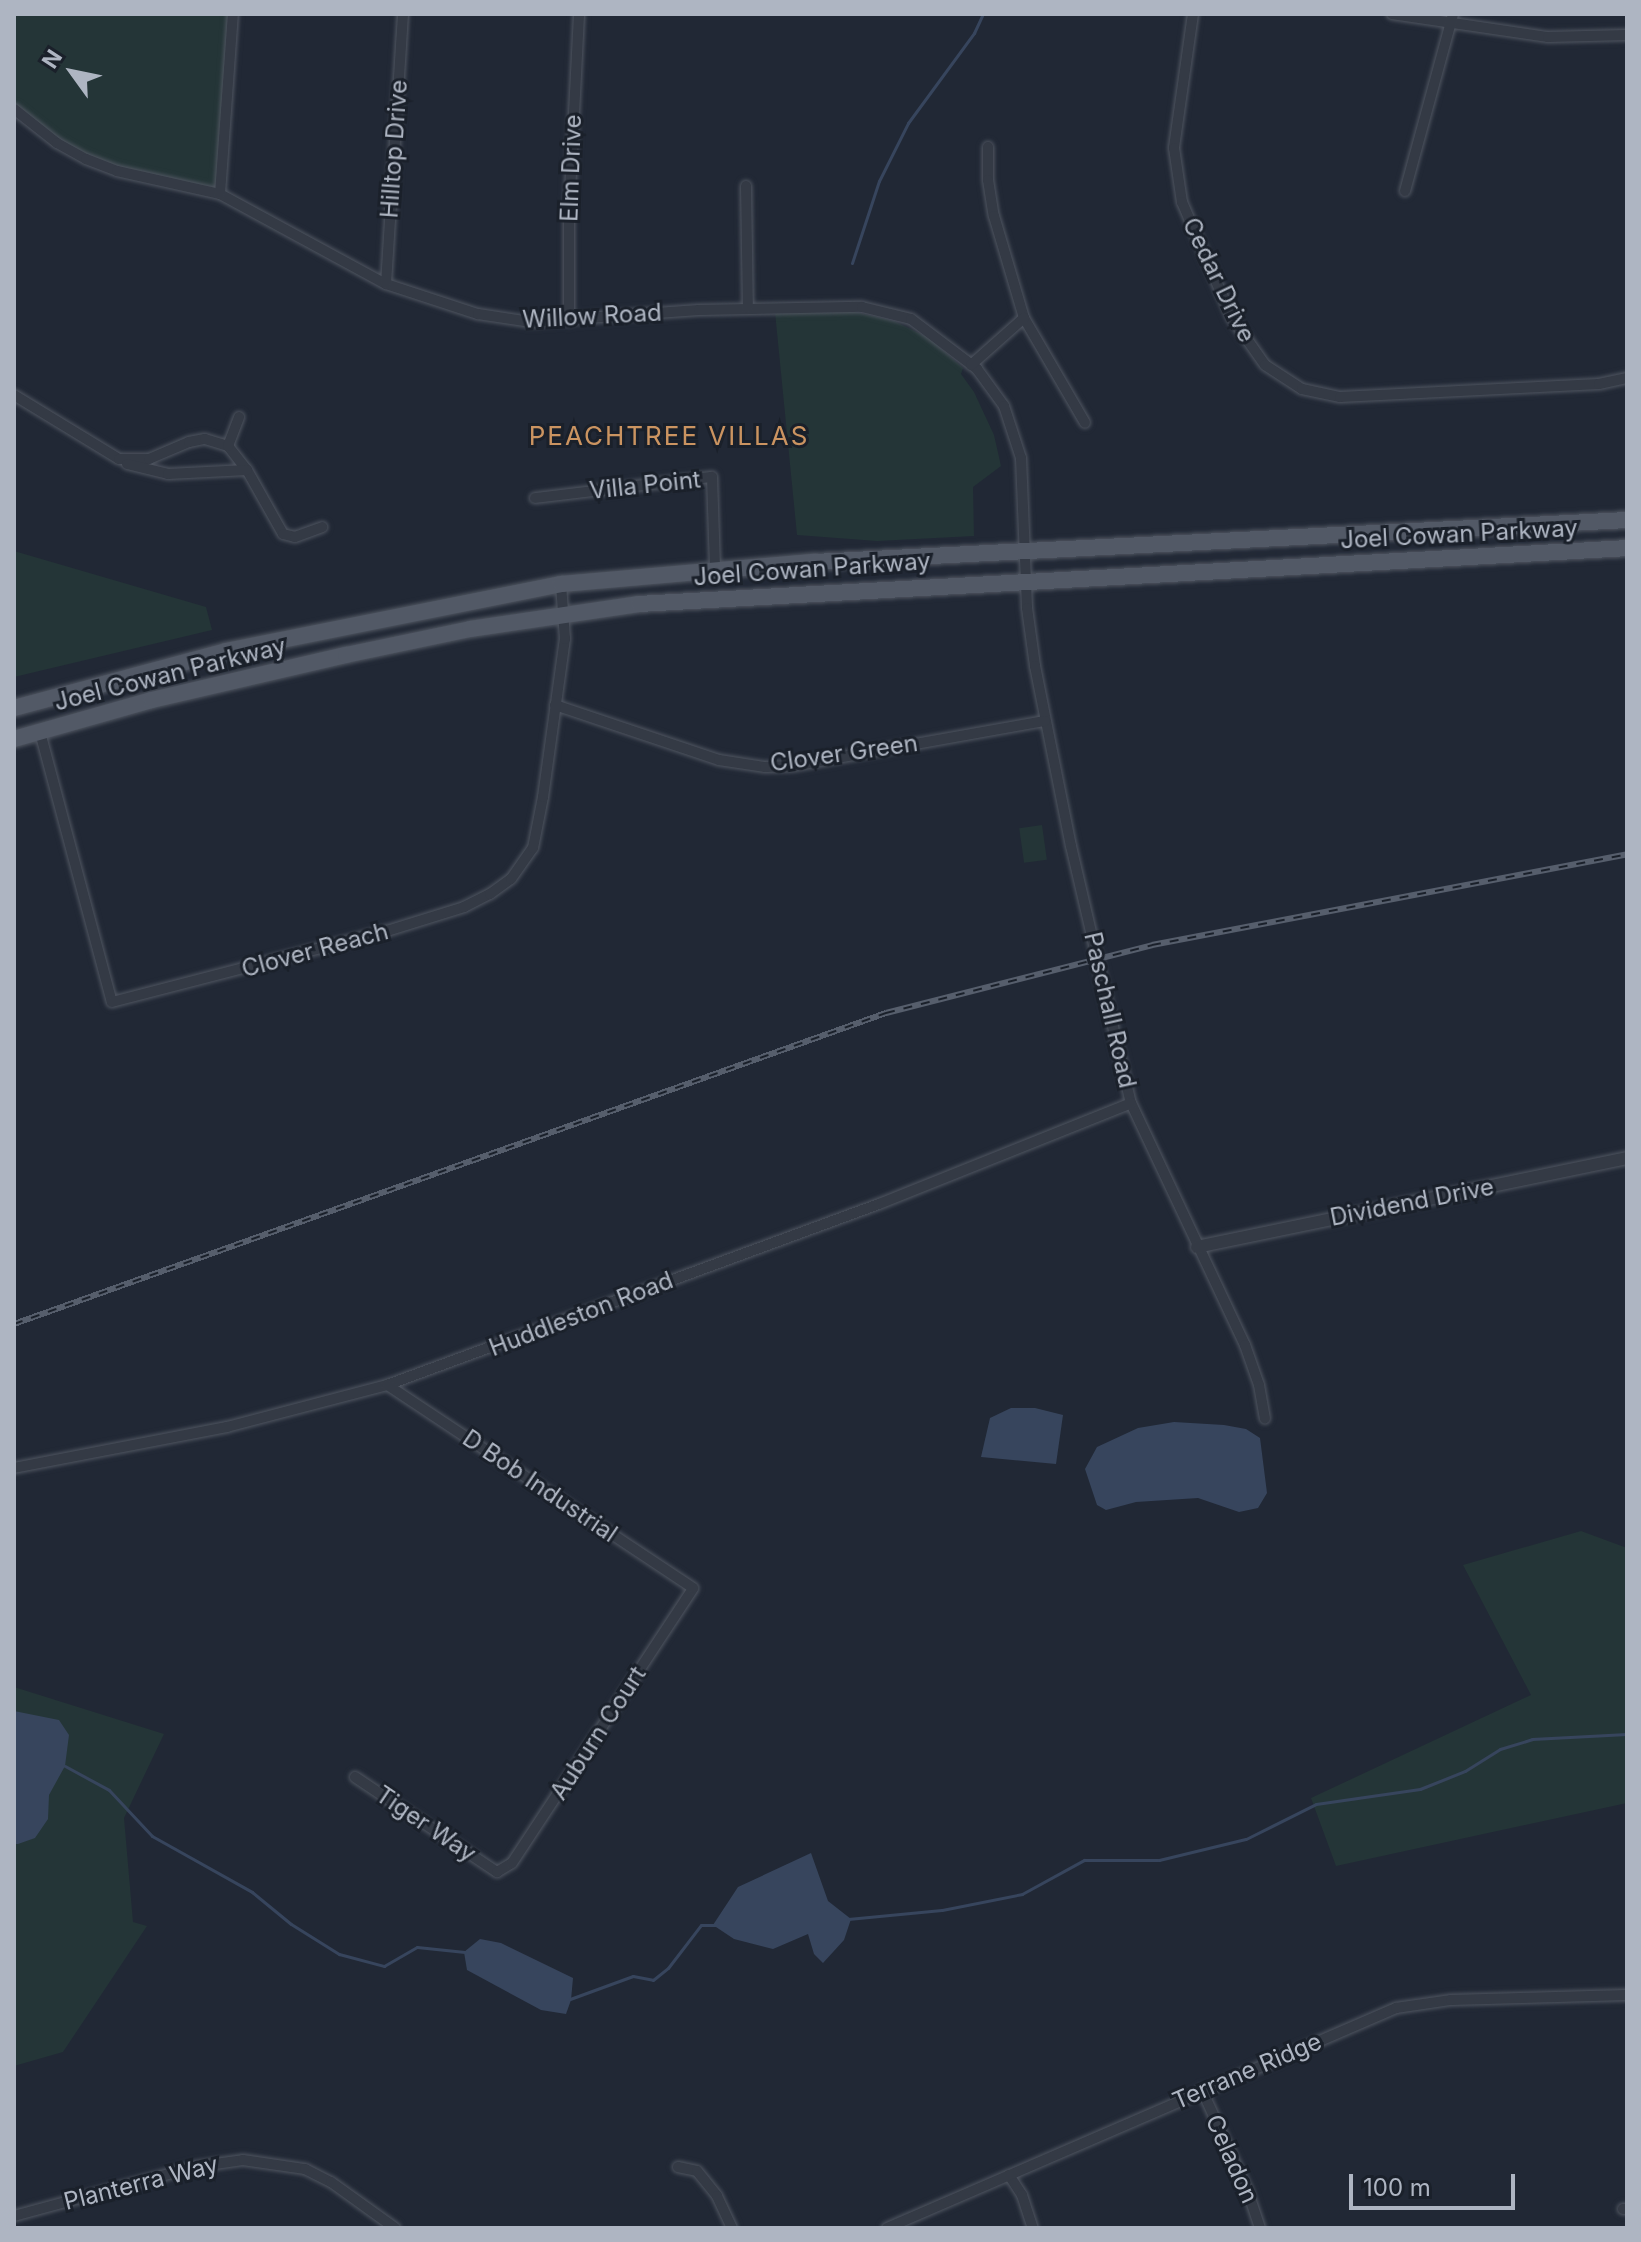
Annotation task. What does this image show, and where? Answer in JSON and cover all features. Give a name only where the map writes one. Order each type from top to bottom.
[{"type":"main road","name":"Joel Cowan Parkway","points":[[14,708],[226,651],[561,584],[715,569],[1627,520]]},
{"type":"main road","name":"Joel Cowan Parkway","points":[[14,739],[233,680],[470,629],[639,604],[1627,548]]},
{"type":"street","points":[[220,194],[233,14]]},
{"type":"street","name":"Hilltop Drive","points":[[386,284],[403,14]]},
{"type":"street","name":"Elm Drive","points":[[569,321],[569,212],[579,14]]},
{"type":"street","name":"Cedar Drive","points":[[1193,14],[1174,148],[1182,202],[1232,318],[1265,365],[1302,389],[1340,397],[1599,384],[1627,378]]},
{"type":"street","points":[[1392,14],[1453,19],[1548,37],[1627,35]]},
{"type":"street","points":[[1405,191],[1453,19]]},
{"type":"street","name":"Willow Road","points":[[14,109],[57,143],[86,159],[117,171],[220,194],[386,284],[480,315],[523,322],[569,321],[748,308],[848,305],[879,309],[911,319],[971,365],[989,382],[1004,406],[1017,438],[1021,458],[1026,581]]},
{"type":"street","points":[[988,147],[994,216],[1024,318],[1085,423]]},
{"type":"street","points":[[746,186],[748,308]]},
{"type":"street","points":[[971,365],[1024,318]]},
{"type":"street","points":[[14,395],[119,459],[168,474],[247,470]]},
{"type":"street","points":[[228,446],[239,417]]},
{"type":"street","points":[[119,459],[149,459],[189,442],[205,439],[228,446],[247,470],[283,534],[295,537],[322,527]]},
{"type":"street","name":"Villa Point","points":[[535,498],[712,477],[715,569]]},
{"type":"street","name":"Paschall Road","points":[[1026,581],[1027,608],[1045,721],[1131,1103],[1245,1345],[1259,1385],[1265,1418]]},
{"type":"street","name":"Clover Reach","points":[[40,732],[112,1002],[387,931],[464,907],[490,894],[522,865],[538,833],[565,632],[561,584]]},
{"type":"street","name":"Clover Green","points":[[555,705],[719,760],[765,767],[792,766],[1045,721]]},
{"type":"street","name":"Huddleston Road","points":[[14,1468],[227,1427],[387,1385],[879,1204],[1131,1103]]},
{"type":"street","name":"Dividend Drive","points":[[1197,1247],[1627,1158]]},
{"type":"street","name":"D Bob Industrial","points":[[387,1385],[693,1588]]},
{"type":"street","name":"Auburn Court","points":[[497,1872],[512,1863],[693,1588]]},
{"type":"street","name":"Tiger Way","points":[[355,1777],[497,1872]]},
{"type":"street","name":"Terrane Ridge","points":[[887,2228],[1202,2090],[1380,2014],[1411,2004],[1627,1995]]},
{"type":"street","name":"Celadon","points":[[1202,2090],[1247,2189],[1260,2228]]},
{"type":"street","name":"Planterra Way","points":[[14,2216],[194,2167],[243,2160],[305,2169],[331,2182],[395,2228]]},
{"type":"street","points":[[678,2167],[697,2171],[717,2196],[732,2228]]},
{"type":"street","points":[[1009,2175],[1022,2195],[1033,2228]]},
{"type":"shaded area","points":[[14,14],[233,14],[220,194],[93,162],[14,108]]},
{"type":"shaded area","points":[[775,312],[855,312],[894,321],[929,338],[963,368],[961,374],[974,392],[994,435],[1001,466],[973,487],[974,536],[877,541],[797,535]]},
{"type":"shaded area","points":[[14,551],[206,607],[212,630],[14,677]]},
{"type":"shaded area","points":[[1042,825],[1047,860],[1024,863],[1019,828]]},
{"type":"shaded area","points":[[1581,1531],[1627,1548],[1627,1803],[1336,1866],[1311,1798],[1531,1695],[1463,1565]]},
{"type":"shaded area","points":[[14,1687],[164,1734],[124,1818],[133,1922],[147,1926],[63,2052],[14,2066]]},
{"type":"water","points":[[1011,1408],[1035,1408],[1063,1415],[1056,1464],[981,1457],[990,1418]]},
{"type":"water","points":[[1174,1422],[1246,1429],[1260,1438],[1267,1493],[1258,1508],[1239,1512],[1198,1498],[1136,1502],[1106,1510],[1097,1505],[1085,1469],[1097,1447],[1138,1428]]},
{"type":"water","points":[[14,1711],[59,1720],[69,1735],[65,1766],[49,1795],[48,1819],[35,1838],[18,1844],[14,1844]]},
{"type":"water","points":[[811,1853],[828,1901],[851,1919],[844,1940],[823,1963],[814,1954],[808,1934],[773,1949],[734,1939],[713,1925],[738,1887]]},
{"type":"water","points":[[480,1939],[501,1943],[573,1978],[566,2014],[541,2010],[467,1970],[464,1952]]},
{"type":"waterway","points":[[852,263],[879,181],[908,123],[974,33],[983,14]]},
{"type":"waterway","points":[[848,1919],[942,1910],[1022,1894],[1084,1860],[1159,1860],[1246,1839],[1316,1804],[1420,1789],[1465,1771],[1500,1749],[1532,1739],[1627,1734]]},
{"type":"waterway","points":[[65,1766],[109,1790],[152,1836],[252,1892],[291,1924],[339,1954],[384,1966],[417,1947],[465,1952]]},
{"type":"waterway","points":[[570,1999],[633,1976],[653,1980],[668,1968],[701,1925],[717,1925]]},
{"type":"railway","points":[[14,1324],[886,1013],[1152,945],[1627,854]]},
{"type":"district","name":"PEACHTREE VILLAS","points":[[669,436]]}]
